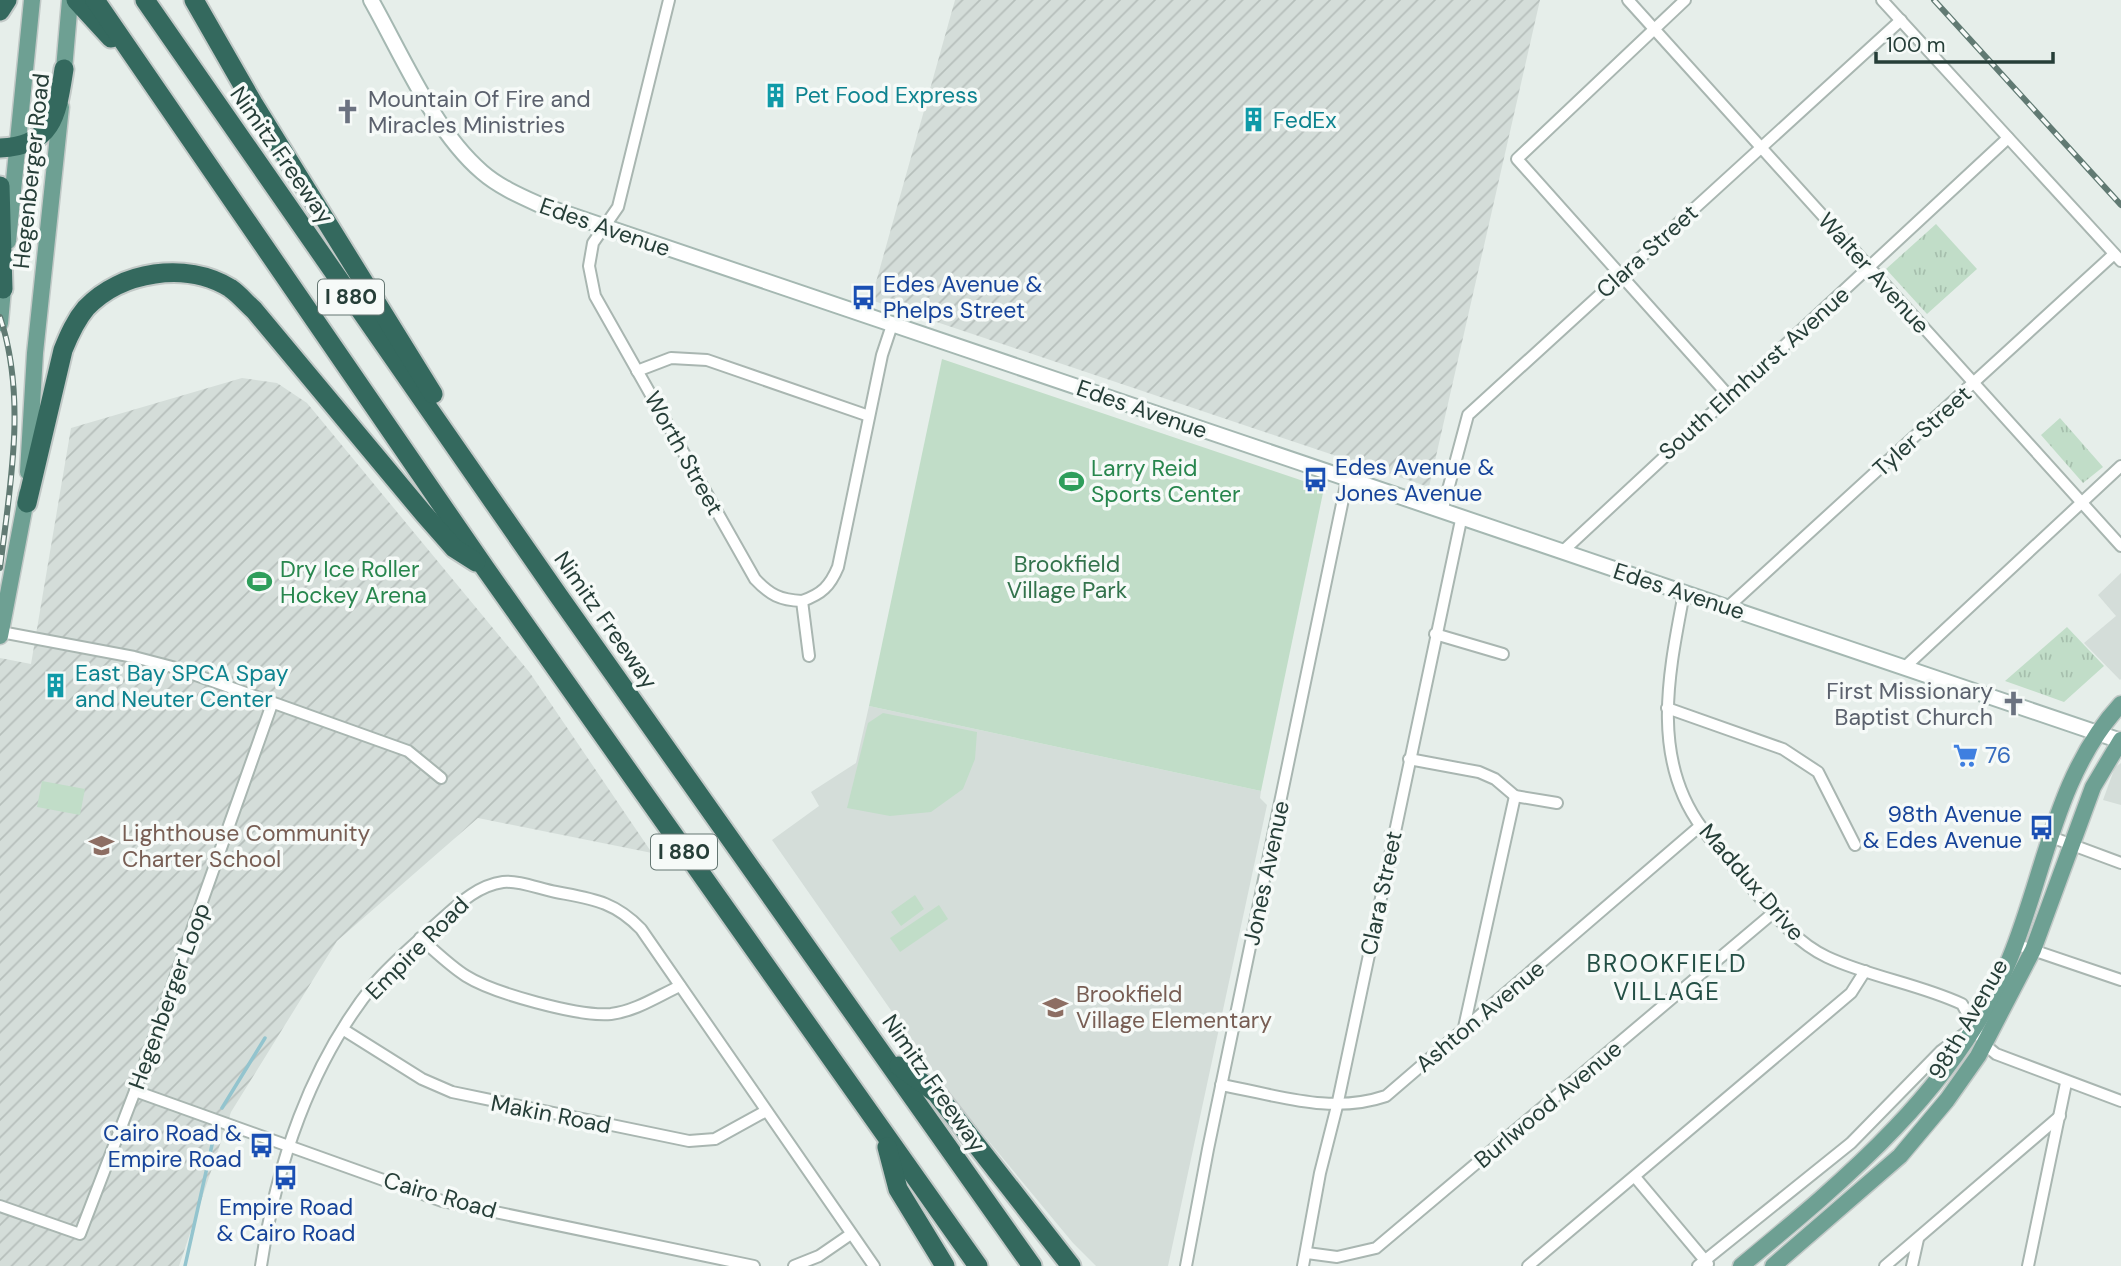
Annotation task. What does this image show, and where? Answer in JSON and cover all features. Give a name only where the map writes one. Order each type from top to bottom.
[{"type":"highway","points":[[0,11],[7,0]]},
{"type":"highway","points":[[76,0],[92,20],[142,69]]},
{"type":"highway","name":"I 880","points":[[95,0],[339,351],[485,568],[978,1266]]},
{"type":"highway","name":"Nimitz Freeway","points":[[145,0],[558,595],[1032,1266]]},
{"type":"highway","points":[[194,0],[253,103],[558,595]]},
{"type":"highway","points":[[10,147],[38,139],[48,128],[57,112],[64,68]]},
{"type":"highway","points":[[0,186],[2,289]]},
{"type":"highway","points":[[27,503],[63,351],[72,327],[86,309],[106,291],[139,278],[174,272],[200,275],[230,288],[254,310],[454,548],[485,568]]},
{"type":"highway","points":[[887,1058],[936,1093],[1071,1266]]},
{"type":"highway","points":[[884,1135],[898,1189],[944,1266]]},
{"type":"main road","name":"Hegenberger Road","points":[[0,323],[10,147],[32,0]]},
{"type":"main road","name":"Hegenberger Road","points":[[0,633],[27,503],[35,353],[70,0]]},
{"type":"main road","name":"98th Avenue","points":[[1741,1266],[1883,1142],[1975,1027],[2015,944],[2076,767],[2097,733],[2121,704]]},
{"type":"main road","name":"98th Avenue","points":[[1773,1266],[1900,1156],[1947,1100],[1985,1045],[2033,950],[2093,787],[2121,741]]},
{"type":"street","name":"Edes Avenue","points":[[371,0],[440,123],[460,150],[482,173],[538,204],[1461,520],[1906,666],[2121,741]]},
{"type":"street","name":"Worth Street","points":[[669,0],[618,207],[593,243],[591,281],[595,296],[755,579],[767,592],[783,600],[802,601]]},
{"type":"street","name":"Walter Avenue","points":[[1628,0],[2121,546]]},
{"type":"street","points":[[1685,0],[1517,159],[1728,395]]},
{"type":"street","points":[[1882,0],[2118,257]]},
{"type":"street","name":"Clara Street","points":[[1442,512],[1468,415],[1619,275],[1763,149],[1900,20]]},
{"type":"street","name":"South Elmhurst Avenue","points":[[1562,552],[1728,395],[1870,268],[2008,138]]},
{"type":"street","name":"Tyler Street","points":[[1728,607],[2118,257]]},
{"type":"street","points":[[809,656],[802,601],[818,596],[831,583],[838,567],[869,416],[892,325]]},
{"type":"street","points":[[637,371],[671,358],[707,360],[869,416]]},
{"type":"street","points":[[1906,666],[2121,466]]},
{"type":"street","name":"Jones Avenue","points":[[1186,1266],[1347,480]]},
{"type":"street","name":"Clara Street","points":[[1303,1266],[1320,1173],[1337,1106],[1461,520]]},
{"type":"street","name":"Maddux Drive","points":[[1684,593],[1671,660],[1667,741],[1676,777],[1700,826],[1773,913],[1804,943],[1827,957],[1962,1004],[1985,1045]]},
{"type":"street","points":[[0,633],[155,662],[408,751],[441,778]]},
{"type":"street","points":[[1435,634],[1503,654]]},
{"type":"street","name":"Hegenberger Loop","points":[[0,1206],[80,1234],[135,1091],[272,704]]},
{"type":"street","points":[[1667,708],[1783,749],[1818,772],[1855,845]]},
{"type":"street","points":[[1409,759],[1479,772],[1495,779],[1515,796],[1557,803]]},
{"type":"street","points":[[1463,1032],[1515,796]]},
{"type":"street","name":"Ashton Avenue","points":[[1222,1085],[1337,1106],[1363,1104],[1386,1096],[1700,826]]},
{"type":"street","points":[[2051,837],[2121,863]]},
{"type":"street","name":"Empire Road","points":[[261,1266],[266,1232],[289,1148],[313,1082],[376,983],[470,894],[505,882],[602,901],[624,912],[641,929],[680,986]]},
{"type":"street","name":"Burlwood Avenue","points":[[1307,1253],[1337,1257],[1376,1248],[1773,913]]},
{"type":"street","points":[[420,939],[465,976],[491,989],[585,1013],[611,1014],[635,1008],[680,986],[874,1266]]},
{"type":"street","points":[[2015,944],[2121,980]]},
{"type":"street","points":[[1528,1266],[1852,993],[1865,971]]},
{"type":"street","name":"98th Avenue","points":[[1704,1264],[1851,1143],[1941,1051],[1975,1027]]},
{"type":"street","name":"Makin Road","points":[[344,1030],[422,1079],[452,1092],[482,1101],[689,1141],[715,1139],[766,1111]]},
{"type":"street","points":[[1985,1045],[1996,1054],[2066,1083],[2121,1101]]},
{"type":"street","points":[[2028,1266],[2066,1083]]},
{"type":"street","name":"Cairo Road","points":[[135,1091],[289,1148],[442,1200],[754,1266]]},
{"type":"street","points":[[1885,1266],[2060,1116]]},
{"type":"street","points":[[1635,1177],[1704,1264]]},
{"type":"street","points":[[794,1266],[819,1256],[851,1234]]},
{"type":"street","points":[[1912,1266],[1918,1239]]},
{"type":"shaded area","points":[[955,0],[1540,0],[1429,487],[871,300]]},
{"type":"shaded area","points":[[242,378],[277,383],[307,403],[530,673],[652,853],[478,818],[337,941],[231,1112],[179,1266],[0,1266],[0,658],[31,664],[71,428]]},
{"type":"shaded area","points":[[2121,573],[2120,680],[2084,643],[2116,616],[2098,595]]},
{"type":"shaded area","name":"Brookfield Village Elementary","points":[[869,706],[1261,791],[1260,798],[1267,805],[1168,1266],[1096,1266],[1073,1243],[948,1092],[772,840],[819,806],[811,792],[856,763]]},
{"type":"shaded area","points":[[2121,763],[2121,805],[2103,800],[2115,767]]},
{"type":"green space","points":[[1936,224],[1977,269],[1927,314],[1886,269]]},
{"type":"green space","name":"Brookfield Village Park","points":[[942,359],[1324,488],[1261,791],[869,706]]},
{"type":"green space","points":[[2060,418],[2103,467],[2083,483],[2041,435]]},
{"type":"green space","points":[[2067,627],[2104,666],[2064,702],[2005,681]]},
{"type":"green space","points":[[883,713],[977,732],[975,759],[963,789],[931,812],[890,816],[847,808],[868,723]]},
{"type":"green space","points":[[42,781],[85,789],[80,815],[37,807]]},
{"type":"green space","points":[[915,895],[924,909],[901,926],[891,912]]},
{"type":"green space","points":[[939,905],[948,919],[900,952],[890,938]]},
{"type":"waterway","points":[[222,1108],[265,1038]]},
{"type":"waterway","points":[[185,1266],[214,1136]]},
{"type":"railway","points":[[1934,0],[2121,205]]},
{"type":"railway","points":[[0,317],[8,348],[15,410],[12,474],[0,568]]},
{"type":"place","name":"Pet Food Express","points":[[775,95]]},
{"type":"place","name":"Mountain Of Fire and Miracles Ministries","points":[[348,112]]},
{"type":"place","name":"FedEx","points":[[1253,120]]},
{"type":"place","name":"Edes Avenue & Phelps Street","points":[[863,297]]},
{"type":"place","name":"Edes Avenue & Jones Avenue","points":[[1315,480]]},
{"type":"place","name":"Larry Reid Sports Center","points":[[1071,481]]},
{"type":"place","name":"Dry Ice Roller Hockey Arena","points":[[260,582]]},
{"type":"place","name":"East Bay SPCA Spay and Neuter Center","points":[[55,686]]},
{"type":"place","name":"First Missionary Baptist Church","points":[[2013,704]]},
{"type":"place","name":"76","points":[[1965,755]]},
{"type":"place","name":"98th Avenue & Edes Avenue","points":[[2042,827]]},
{"type":"place","name":"Lighthouse Community Charter School","points":[[102,846]]},
{"type":"place","name":"Brookfield Village Elementary","points":[[1056,1007]]},
{"type":"place","name":"Cairo Road & Empire Road","points":[[262,1146]]},
{"type":"place","name":"Empire Road & Cairo Road","points":[[286,1177]]},
{"type":"district","name":"BROOKFIELD VILLAGE","points":[[1667,977]]}]
